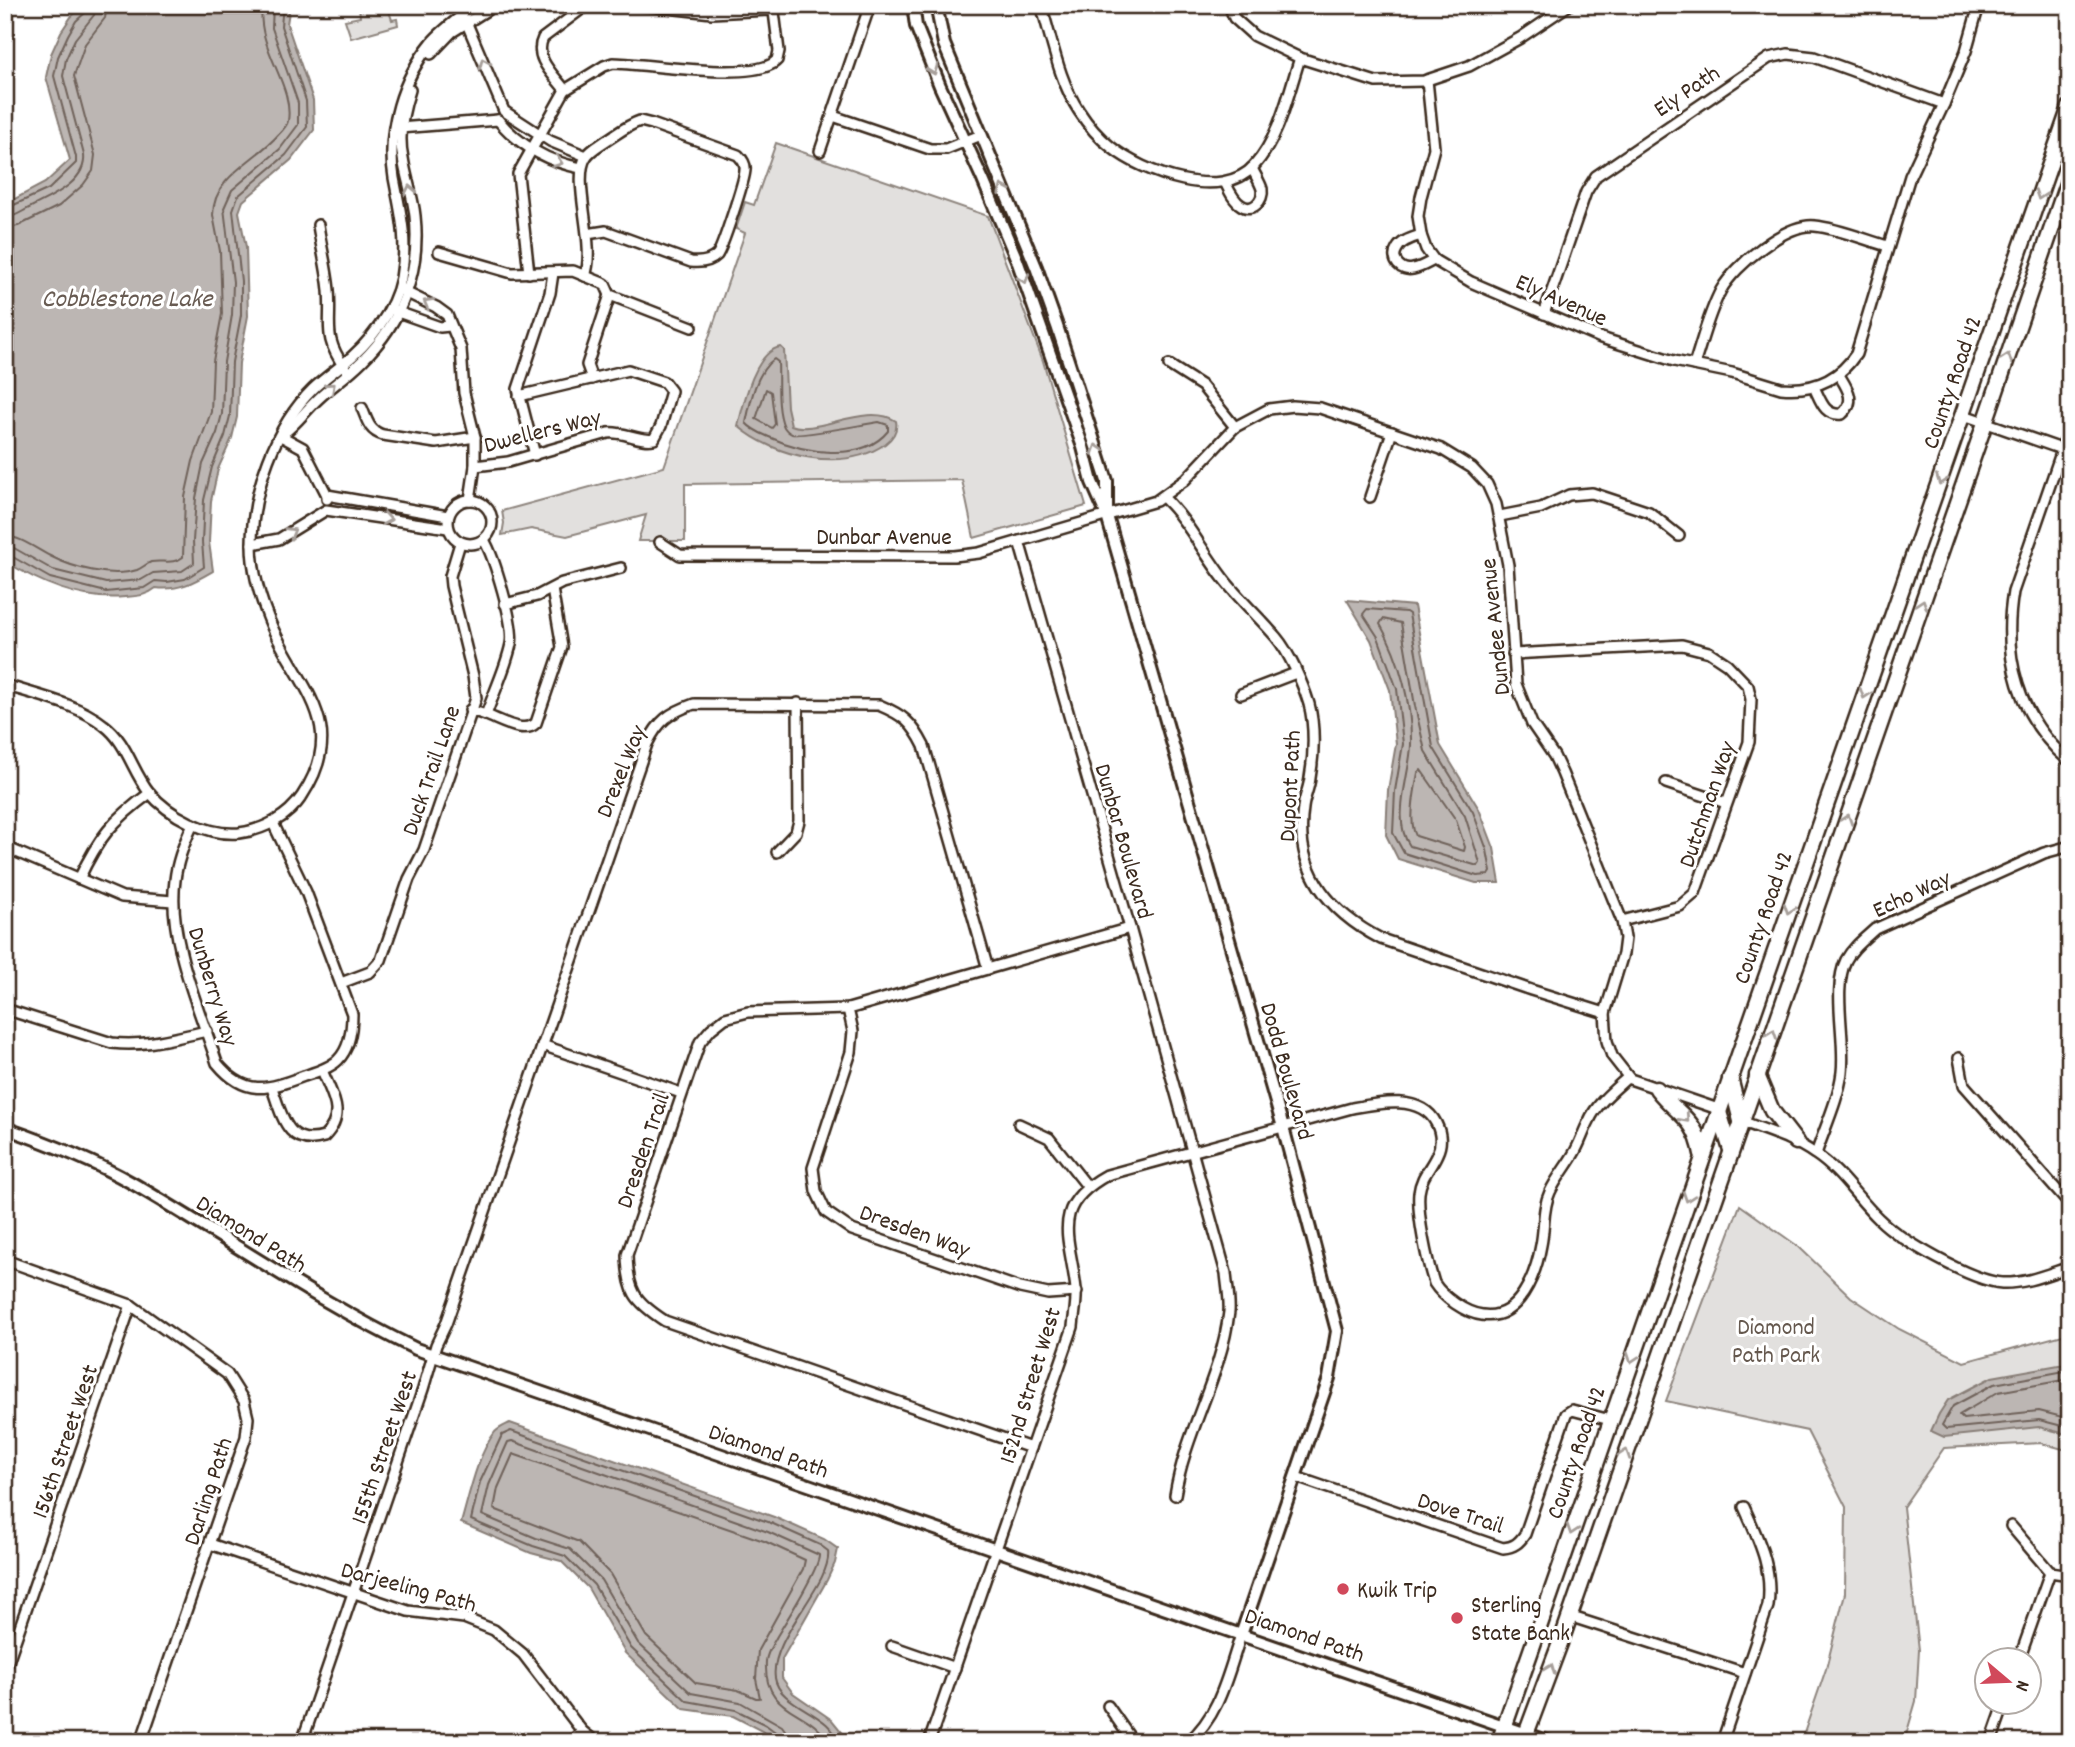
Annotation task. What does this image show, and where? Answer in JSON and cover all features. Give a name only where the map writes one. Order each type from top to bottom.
[{"type":"highway","name":"County Road 42","points":[[1499,1742],[1702,1154],[1964,415],[2070,107]]},
{"type":"highway","name":"County Road 42","points":[[1525,1737],[2070,175]]},
{"type":"highway","points":[[1757,1075],[1772,1111],[1796,1142]]},
{"type":"highway","points":[[1730,1076],[1741,1121]]},
{"type":"highway","points":[[1657,1089],[1688,1118],[1698,1134],[1702,1154]]},
{"type":"highway","points":[[1718,1109],[1731,1150]]},
{"type":"street","points":[[465,19],[475,5]]},
{"type":"street","points":[[346,369],[380,341],[400,313],[405,247],[403,218],[394,176],[404,88],[434,40],[465,19],[495,5]]},
{"type":"street","points":[[565,90],[544,62],[539,50],[540,44],[543,38],[587,5]]},
{"type":"street","points":[[529,272],[518,174],[565,90],[613,63],[715,72],[768,66],[778,60],[774,12],[769,10],[712,13],[640,5]]},
{"type":"street","points":[[821,151],[870,5]]},
{"type":"street","points":[[913,5],[916,26],[940,86],[1017,260],[1083,447],[1092,482],[1107,516]]},
{"type":"street","points":[[936,5],[944,44],[1036,267],[1057,326],[1107,481],[1107,516]]},
{"type":"street","points":[[1041,5],[1060,69],[1077,109],[1092,130],[1112,149],[1165,174],[1195,183],[1225,182],[1240,177],[1252,168],[1266,151],[1276,131],[1300,58]]},
{"type":"street","points":[[1229,5],[1234,18],[1254,36],[1300,58],[1376,82],[1427,80],[1469,66],[1520,38],[1569,5]]},
{"type":"street","name":"Ely Avenue","points":[[1434,260],[1471,282],[1628,348],[1781,388],[1814,387],[1839,375],[1853,359],[1867,325],[1910,176],[1966,51],[1979,5]]},
{"type":"street","points":[[465,19],[504,111],[550,141],[586,156]]},
{"type":"street","name":"Ely Path","points":[[1544,314],[1586,192],[1597,176],[1769,58],[1788,54],[1814,57],[1944,104]]},
{"type":"street","points":[[1421,234],[1402,242],[1396,250],[1394,257],[1397,264],[1404,269],[1412,269],[1434,260],[1426,249],[1418,216],[1434,148],[1427,80]]},
{"type":"street","points":[[498,120],[504,111]]},
{"type":"street","points":[[833,116],[923,148],[946,149],[981,135]]},
{"type":"street","points":[[399,128],[498,120]]},
{"type":"street","points":[[498,120],[507,131],[533,150],[549,159],[581,168]]},
{"type":"street","points":[[585,276],[590,263],[587,234],[581,168],[586,156],[619,132],[640,121],[738,155],[743,160],[746,169],[718,253],[709,260],[691,262],[606,231],[587,234]]},
{"type":"street","points":[[5,685],[78,709],[106,726],[125,748],[150,793],[168,809],[194,824],[239,833],[273,822],[288,813],[308,786],[318,760],[321,731],[317,709],[310,692],[273,628],[257,587],[252,544],[257,492],[266,466],[282,435],[298,423],[346,369],[402,291],[415,248],[415,216],[399,128]]},
{"type":"street","points":[[1225,182],[1240,205],[1248,208],[1255,206],[1261,201],[1263,191],[1252,168]]},
{"type":"street","points":[[403,218],[415,216]]},
{"type":"street","points":[[318,225],[329,290],[330,344],[346,369]]},
{"type":"street","points":[[1694,365],[1720,291],[1732,274],[1776,238],[1799,226],[1816,226],[1888,246]]},
{"type":"street","points":[[439,252],[496,270],[553,274],[573,271],[605,284],[610,295],[587,365],[592,379]]},
{"type":"street","points":[[536,455],[517,388],[550,293],[553,274]]},
{"type":"street","points":[[402,291],[447,315],[461,349],[462,380],[475,437],[475,466],[470,500]]},
{"type":"street","points":[[610,295],[692,327]]},
{"type":"street","points":[[390,309],[440,327],[450,326]]},
{"type":"street","points":[[1170,365],[1202,386],[1235,427]]},
{"type":"street","name":"Dwellers Way","points":[[475,466],[495,465],[536,455],[608,433],[618,432],[650,440],[657,435],[671,391],[669,385],[628,370],[519,396]]},
{"type":"street","points":[[1814,387],[1828,412],[1842,414],[1850,404],[1850,397],[1839,375]]},
{"type":"street","name":"Dundee Avenue","points":[[1107,516],[1163,497],[1185,480],[1235,427],[1269,409],[1306,406],[1330,411],[1392,432],[1441,449],[1463,460],[1487,484],[1500,516],[1508,565],[1516,684],[1532,724],[1562,773],[1622,921],[1625,938],[1623,954],[1605,1013],[1609,1049],[1619,1068],[1628,1077]]},
{"type":"street","points":[[362,408],[375,433],[436,443],[475,437]]},
{"type":"street","points":[[1964,415],[2066,451]]},
{"type":"street","points":[[2070,427],[2066,451],[2013,592],[2008,621],[2009,652],[2020,694],[2040,732],[2070,762]]},
{"type":"street","points":[[1370,496],[1392,432]]},
{"type":"street","points":[[282,435],[303,448],[327,495],[326,510]]},
{"type":"street","points":[[1500,516],[1541,508],[1569,495],[1592,493],[1649,512],[1679,536]]},
{"type":"street","points":[[327,495],[448,516]]},
{"type":"street","name":"Dupont Path","points":[[1163,497],[1181,514],[1234,592],[1277,637],[1296,673],[1309,706],[1312,740],[1310,777],[1301,822],[1306,862],[1316,885],[1362,929],[1381,939],[1605,1013]]},
{"type":"street","points":[[470,500],[482,504],[489,510],[492,518],[492,527],[484,540],[472,545],[460,542],[450,534],[448,528],[448,516],[459,503],[470,500]]},
{"type":"street","points":[[252,544],[279,539],[326,510],[448,528]]},
{"type":"street","name":"Dunbar Avenue","points":[[660,542],[680,555],[954,556],[979,553],[1107,516]]},
{"type":"street","name":"Dodd Boulevard","points":[[1107,516],[1283,1128],[1338,1331],[1329,1378],[1241,1635]]},
{"type":"street","points":[[484,540],[489,548],[505,604],[512,641],[486,715]]},
{"type":"street","name":"Dunbar Boulevard","points":[[1019,541],[1194,1152],[1226,1273],[1229,1309],[1223,1342],[1180,1468],[1175,1495]]},
{"type":"street","name":"Duck Trail Lane","points":[[341,983],[370,972],[381,960],[410,879],[424,850],[476,698],[451,586],[450,576],[460,542]]},
{"type":"street","points":[[505,604],[537,596],[562,583],[621,568]]},
{"type":"street","points":[[470,710],[525,729],[532,728],[540,715],[562,647],[552,589]]},
{"type":"street","name":"Dutchman Way","points":[[1513,654],[1682,645],[1709,652],[1727,664],[1748,686],[1751,699],[1749,742],[1695,893],[1681,906],[1622,921]]},
{"type":"street","points":[[1241,694],[1296,673]]},
{"type":"street","name":"Drexel Way","points":[[446,1324],[647,744],[655,728],[672,712],[694,704],[798,704],[879,705],[899,713],[915,728],[924,746],[988,969]]},
{"type":"street","points":[[778,852],[796,832],[799,821],[798,704]]},
{"type":"street","points":[[1665,783],[1726,803]]},
{"type":"street","points":[[79,879],[101,837],[114,821],[150,793]]},
{"type":"street","name":"Dunberry Way","points":[[194,824],[179,860],[173,901],[181,954],[217,1063],[239,1084],[272,1088],[322,1070],[338,1061],[345,1050],[352,1025],[352,1014],[299,874],[273,822]]},
{"type":"street","name":"Echo Way","points":[[1816,1154],[1842,1076],[1844,1051],[1840,981],[1845,961],[1857,944],[1875,929],[2044,853],[2070,846]]},
{"type":"street","points":[[5,847],[122,897],[173,901]]},
{"type":"street","name":"Dresden Trail","points":[[1031,1448],[665,1321],[643,1307],[628,1282],[627,1255],[681,1093],[701,1042],[711,1029],[725,1018],[748,1012],[848,1009],[1130,928]]},
{"type":"street","points":[[5,1009],[126,1045],[143,1045],[207,1031]]},
{"type":"street","name":"Dresden Way","points":[[848,1009],[853,1031],[851,1052],[813,1168],[816,1191],[826,1212],[852,1230],[1020,1288],[1048,1294],[1077,1293]]},
{"type":"street","points":[[542,1045],[681,1093]]},
{"type":"street","points":[[1959,1058],[1964,1085],[2070,1205]]},
{"type":"street","points":[[272,1088],[286,1126],[293,1134],[304,1140],[324,1137],[336,1121],[337,1109],[322,1070]]},
{"type":"street","points":[[1019,1124],[1049,1138],[1087,1186],[1107,1175],[1370,1105],[1408,1104],[1426,1111],[1433,1117],[1440,1135],[1437,1154],[1423,1175],[1419,1194],[1434,1283],[1443,1293],[1471,1312],[1494,1316],[1506,1312],[1520,1299],[1542,1243],[1545,1207],[1550,1192],[1574,1154],[1599,1105],[1628,1077],[1718,1109]]},
{"type":"street","points":[[1741,1121],[1796,1142],[1816,1154],[1899,1236],[1980,1278],[2000,1283],[2022,1282],[2070,1268]]},
{"type":"street","name":"Diamond Path","points":[[5,1128],[50,1144],[130,1182],[361,1323],[433,1356],[1505,1725],[1525,1737],[1550,1742]]},
{"type":"street","name":"152nd Street West","points":[[929,1742],[1073,1327],[1077,1293],[1066,1226],[1073,1204],[1087,1186]]},
{"type":"street","name":"Darling Path","points":[[5,1260],[131,1305],[226,1374],[244,1401],[248,1418],[246,1437],[141,1742]]},
{"type":"street","name":"156th Street West","points":[[5,1670],[131,1305]]},
{"type":"street","name":"155th Street West","points":[[302,1742],[446,1324]]},
{"type":"street","name":"Dove Trail","points":[[1296,1477],[1503,1548],[1509,1547],[1520,1541],[1525,1534],[1566,1414],[1572,1410],[1610,1420]]},
{"type":"street","points":[[1722,1742],[1768,1606],[1771,1586],[1767,1562],[1744,1507]]},
{"type":"street","points":[[2011,1526],[2050,1572],[2070,1575]]},
{"type":"street","name":"Darjeeling Path","points":[[210,1544],[408,1611],[464,1618],[494,1630],[523,1654],[582,1731],[596,1742]]},
{"type":"street","points":[[2025,1646],[2050,1572]]},
{"type":"street","points":[[1569,1616],[1745,1673]]},
{"type":"street","points":[[1188,1742],[1205,1725],[1213,1712],[1241,1635]]},
{"type":"street","points":[[892,1646],[956,1668]]},
{"type":"street","points":[[1108,1706],[1133,1742]]},
{"type":"street","points":[[1991,1742],[2000,1716]]},
{"type":"street","points":[[571,1742],[582,1731]]},
{"type":"green space","points":[[359,5],[387,5],[392,20],[397,19],[398,25],[351,38],[345,20],[360,17]]},
{"type":"green space","points":[[776,143],[988,216],[1043,361],[1086,506],[974,538],[962,480],[685,484],[685,541],[638,541],[646,515],[567,536],[531,529],[502,535],[502,511],[664,467],[745,233],[736,229],[745,202],[754,205]]},
{"type":"green space","name":"Diamond Path Park","points":[[1740,1205],[1799,1247],[1851,1297],[1899,1329],[1964,1362],[2070,1333],[2070,1451],[2041,1443],[1944,1448],[1903,1507],[1919,1650],[1916,1701],[1904,1742],[1801,1742],[1826,1669],[1845,1593],[1846,1507],[1807,1431],[1666,1401]]},
{"type":"water","name":"Cobblestone Lake","points":[[84,5],[290,5],[287,24],[313,100],[314,130],[291,160],[243,201],[239,212],[246,247],[248,316],[239,363],[237,417],[232,438],[218,469],[211,501],[209,542],[213,571],[179,587],[156,588],[138,596],[109,598],[47,584],[5,561],[5,204],[45,183],[70,160],[46,77],[51,54],[61,32],[71,17]]},
{"type":"water","points":[[781,347],[784,350],[787,407],[791,425],[813,426],[856,417],[884,416],[896,421],[893,437],[868,453],[849,458],[809,458],[770,446],[738,426],[757,368],[772,350]]},
{"type":"water","points":[[1347,600],[1414,606],[1440,745],[1479,809],[1494,848],[1500,883],[1476,883],[1398,859],[1386,835],[1388,790],[1396,744],[1390,690],[1371,640]]},
{"type":"water","points":[[2070,1363],[2070,1435],[2039,1427],[1944,1437],[1931,1431],[1948,1400],[1992,1377]]},
{"type":"water","points":[[510,1423],[774,1517],[824,1539],[838,1549],[827,1580],[782,1659],[782,1678],[793,1693],[832,1720],[845,1736],[843,1742],[776,1742],[762,1731],[733,1716],[684,1709],[625,1653],[588,1588],[561,1561],[531,1553],[461,1523],[483,1452],[495,1432]]},
{"type":"place","name":"Kwik Trip","points":[[1343,1589]]},
{"type":"place","name":"Sterling State Bank","points":[[1457,1618]]}]
